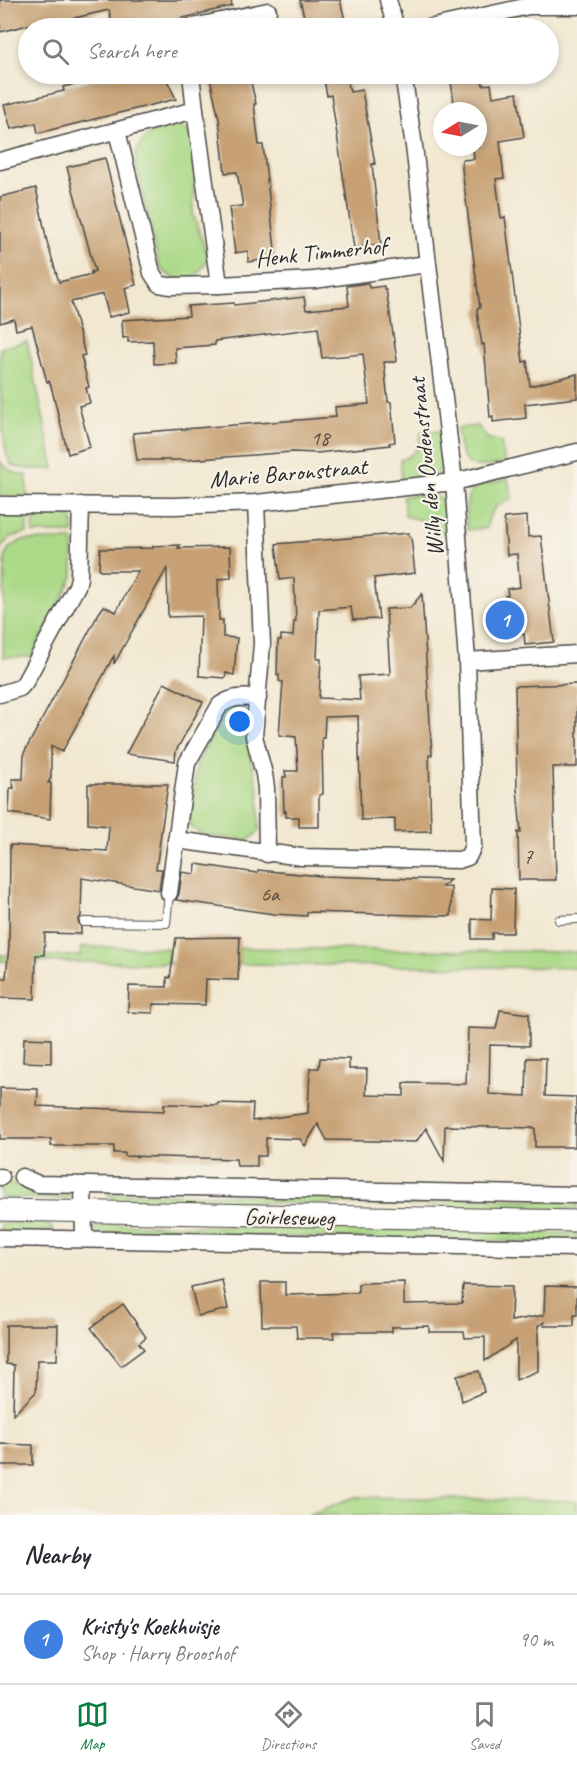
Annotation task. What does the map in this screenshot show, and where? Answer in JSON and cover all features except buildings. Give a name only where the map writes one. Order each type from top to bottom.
[{"type":"street","points":[[388,0],[393,18]]},
{"type":"street","points":[[474,18],[529,6],[577,6]]},
{"type":"street","points":[[235,18],[268,11]]},
{"type":"street","points":[[192,84],[219,285]]},
{"type":"street","name":"Willy den Oudenstraat","points":[[267,854],[302,857],[459,860],[468,857],[473,846],[467,661],[454,482],[405,84]]},
{"type":"street","points":[[0,161],[195,110]]},
{"type":"street","name":"Henk Timmerhof","points":[[117,131],[152,273],[159,284],[169,286],[219,285],[314,280],[427,264]]},
{"type":"street","name":"Marie Baronstraat","points":[[0,505],[174,506],[256,503],[454,482],[577,452]]},
{"type":"street","points":[[176,840],[267,854],[266,788],[254,736],[262,644],[256,503]]},
{"type":"street","points":[[0,694],[20,688],[25,682],[77,586],[81,505]]},
{"type":"street","points":[[467,661],[577,654]]},
{"type":"street","points":[[169,893],[187,763],[220,705],[238,696],[258,698]]},
{"type":"street","name":"Goirleseweg","points":[[22,1177],[38,1184],[577,1195]]},
{"type":"street","points":[[83,1185],[84,1238]]},
{"type":"street","name":"Goirleseweg","points":[[0,1210],[577,1221]]},
{"type":"street","name":"Goirleseweg","points":[[0,1238],[577,1248]]},
{"type":"lane","points":[[84,922],[166,922],[169,893]]},
{"type":"lane","points":[[560,920],[577,919]]},
{"type":"green space","points":[[170,125],[184,128],[193,137],[195,170],[193,214],[208,257],[199,272],[187,279],[173,277],[159,266],[135,160],[139,146],[146,137]]},
{"type":"green space","points":[[27,341],[54,469],[16,467],[8,458],[5,445],[0,348]]},
{"type":"green space","points":[[478,426],[487,438],[501,442],[505,463],[474,466],[468,464],[464,459],[457,428]]},
{"type":"green space","points":[[441,431],[443,457],[440,470],[435,474],[401,480],[400,460],[415,450],[421,433]]},
{"type":"green space","points":[[0,461],[12,471],[27,475],[27,496],[0,496]]},
{"type":"green space","points":[[508,479],[512,499],[494,509],[489,517],[487,528],[467,530],[467,505],[471,491],[477,487]]},
{"type":"green space","points":[[435,495],[444,502],[448,512],[450,531],[430,533],[421,520],[405,516],[403,496]]},
{"type":"green space","points":[[0,512],[27,513],[27,533],[10,537],[0,549]]},
{"type":"green space","points":[[49,512],[69,516],[73,522],[73,533],[33,533],[34,513]]},
{"type":"green space","points":[[22,540],[73,540],[73,577],[31,657],[3,657],[5,557],[9,548]]},
{"type":"green space","points":[[243,709],[248,713],[247,742],[259,792],[259,831],[246,840],[203,835],[192,828],[189,821],[197,764],[225,710]]},
{"type":"green space","points":[[81,947],[168,948],[168,963],[222,964],[0,961],[0,955],[80,956]]},
{"type":"green space","points":[[239,948],[577,952],[577,968],[239,964]]},
{"type":"green space","points":[[0,1183],[71,1191],[72,1194],[68,1198],[61,1199],[0,1198]]},
{"type":"green space","points":[[108,1193],[445,1198],[445,1206],[117,1200]]},
{"type":"green space","points":[[448,1198],[577,1201],[577,1209],[449,1207]]},
{"type":"green space","points":[[0,1223],[43,1223],[52,1227],[53,1231],[0,1231]]},
{"type":"green space","points":[[107,1224],[445,1231],[445,1240],[91,1233],[91,1228]]},
{"type":"green space","points":[[448,1231],[577,1233],[577,1243],[448,1240]]},
{"type":"green space","points":[[355,1497],[577,1501],[577,1515],[308,1515]]},
{"type":"place","name":"Kristy's Koekhuisje","points":[[505,620]]}]
